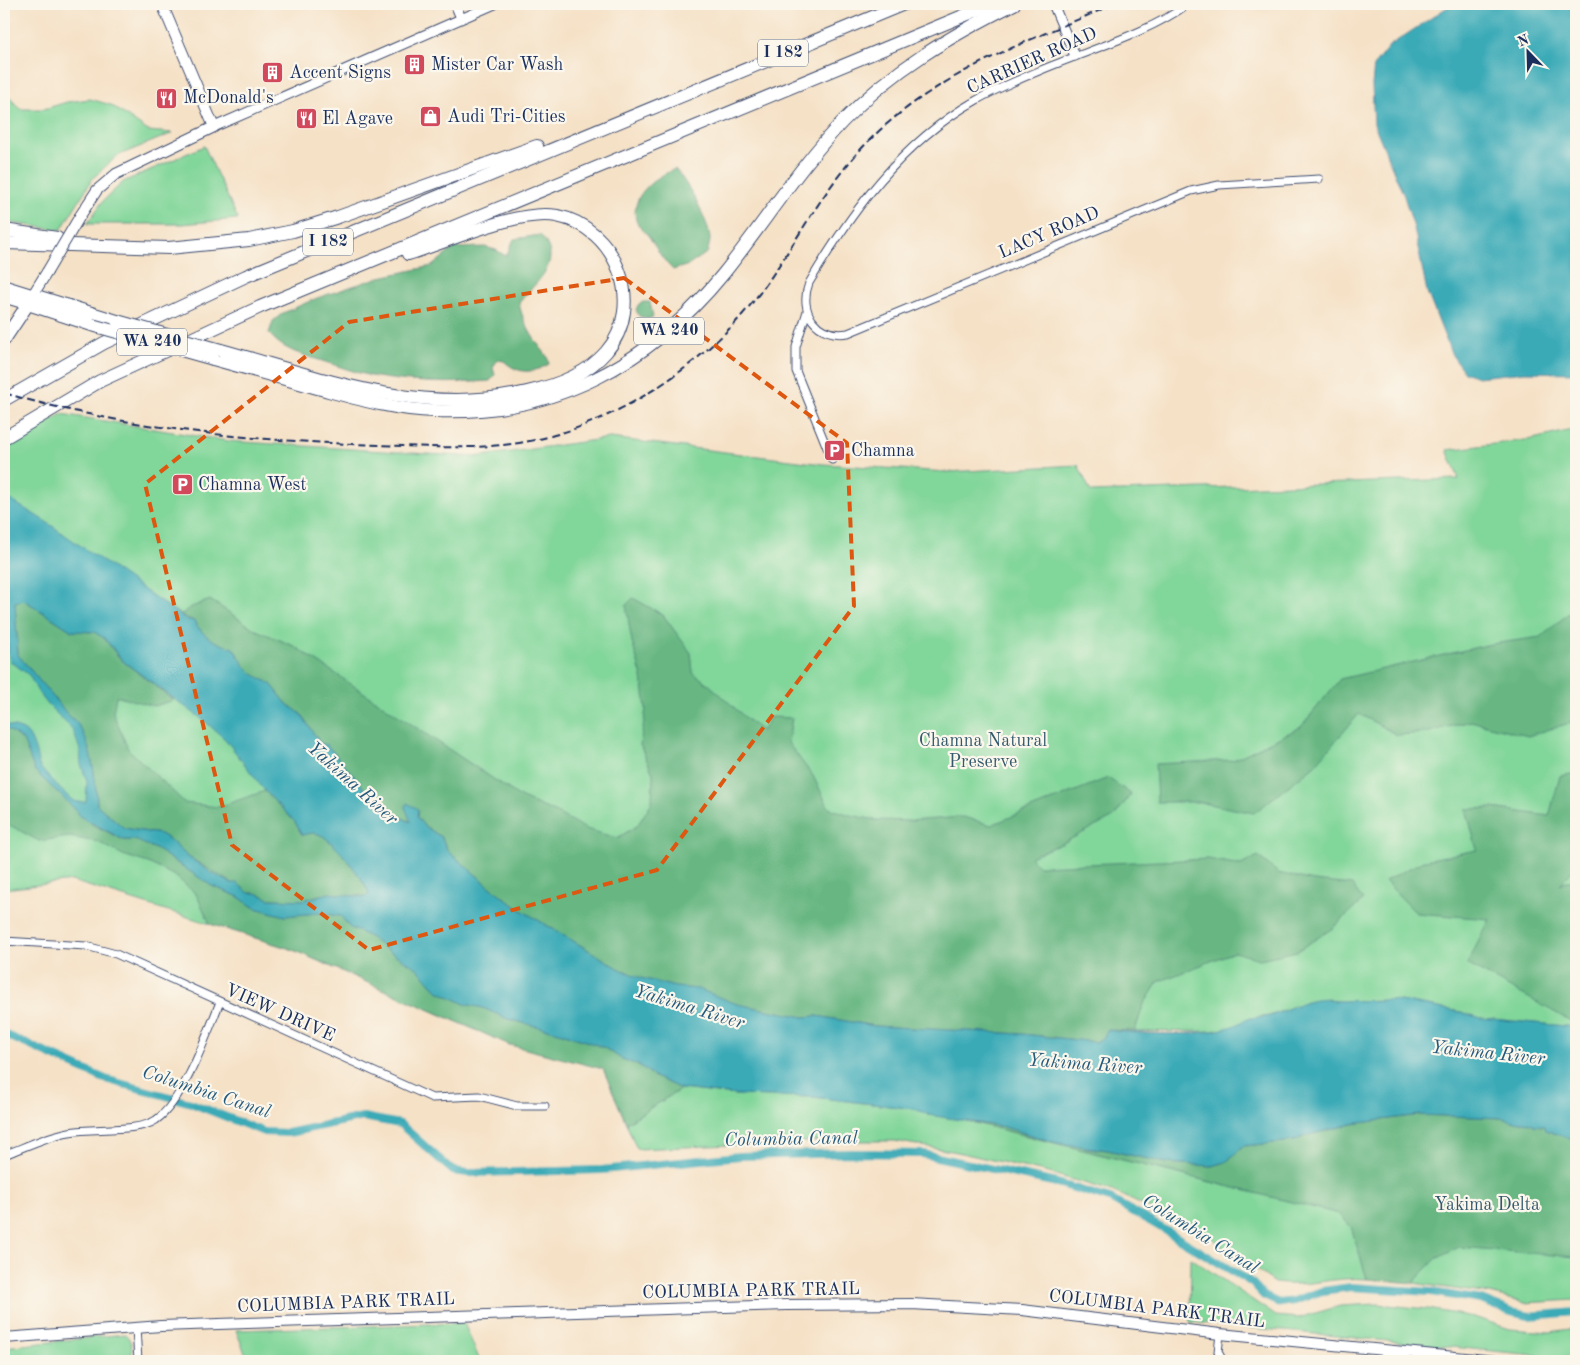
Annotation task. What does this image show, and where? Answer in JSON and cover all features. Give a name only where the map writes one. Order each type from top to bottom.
[{"type":"highway","name":"I 182","points":[[4,400],[104,343],[246,276],[662,102],[904,4]]},
{"type":"highway","name":"I 182","points":[[4,438],[100,381],[260,306],[992,4]]},
{"type":"highway","name":"WA 240","points":[[4,297],[30,300],[361,400],[434,412],[473,411],[516,405],[586,383],[646,350],[685,317],[724,272],[823,144],[864,101],[912,62],[948,38],[1014,4]]},
{"type":"highway","points":[[4,243],[169,248],[222,244],[293,231],[338,218],[662,102]]},
{"type":"highway","points":[[217,355],[394,397],[433,401],[469,401],[527,392],[568,379],[582,372],[606,352],[614,340],[621,326],[624,309],[625,294],[622,278],[618,267],[604,244],[585,227],[556,216],[532,216],[509,221],[348,271]]},
{"type":"highway","points":[[4,230],[119,247]]},
{"type":"highway","points":[[4,286],[30,300],[4,340]]},
{"type":"main road","points":[[30,300],[80,216],[98,190],[116,174],[214,127],[162,4]]},
{"type":"main road","name":"COLUMBIA PARK TRAIL","points":[[4,1338],[136,1327],[737,1307],[911,1304],[1022,1310],[1220,1334],[1496,1361]]},
{"type":"street","points":[[455,4],[461,18]]},
{"type":"street","points":[[214,127],[495,4]]},
{"type":"street","points":[[1053,4],[1075,56]]},
{"type":"street","name":"CARRIER ROAD","points":[[832,460],[796,371],[796,347],[807,311],[806,291],[812,278],[870,192],[909,149],[974,101],[1009,84],[1165,18],[1188,4]]},
{"type":"street","name":"LACY ROAD","points":[[807,311],[814,324],[823,331],[836,334],[848,333],[1191,191],[1218,185],[1318,179]]},
{"type":"street","name":"VIEW DRIVE","points":[[4,941],[102,949],[128,959],[432,1098],[479,1096],[517,1106],[545,1106]]},
{"type":"street","points":[[4,1155],[66,1132],[143,1125],[155,1120],[176,1095],[200,1052],[220,1002]]},
{"type":"street","points":[[136,1327],[138,1361]]},
{"type":"street","points":[[1220,1334],[1218,1352],[1223,1361]]},
{"type":"highlighted area","points":[[624,278],[847,443],[854,606],[657,870],[369,950],[232,845],[145,484],[349,322]]},
{"type":"green space","points":[[4,91],[20,109],[44,109],[67,102],[90,99],[111,105],[148,131],[173,133],[117,156],[93,178],[61,230],[4,222]]},
{"type":"green space","points":[[204,146],[238,219],[182,224],[87,224],[102,202],[123,182]]},
{"type":"green space","points":[[675,169],[697,203],[706,224],[710,240],[708,252],[689,265],[673,270],[638,225],[635,211],[640,195],[646,188],[667,172]]},
{"type":"green space","points":[[540,235],[547,245],[550,254],[549,263],[540,279],[519,303],[529,330],[546,355],[549,364],[537,370],[520,370],[504,361],[497,360],[493,368],[495,375],[490,381],[430,382],[371,376],[299,353],[279,343],[269,333],[273,321],[283,313],[317,298],[380,277],[432,266],[454,248],[485,247],[496,250],[506,256],[514,239]]},
{"type":"green space","points":[[643,302],[650,302],[653,317],[647,319],[639,316],[636,310],[638,305]]},
{"type":"green space","name":"Chamna Natural Preserve","points":[[62,414],[228,441],[475,457],[610,438],[823,464],[947,472],[1078,465],[1091,492],[1459,479],[1447,450],[1533,439],[1576,429],[1576,1027],[1481,1018],[1461,1012],[1394,1000],[1336,1001],[1328,998],[1307,1001],[1269,1016],[1251,1018],[1230,1028],[1211,1031],[1124,1032],[620,969],[518,908],[181,615],[4,496],[4,448]]},
{"type":"green space","points":[[4,571],[234,733],[510,1045],[291,949],[72,881],[4,889]]},
{"type":"green space","points":[[633,598],[663,615],[691,653],[693,673],[711,686],[762,731],[771,717],[792,718],[788,743],[813,776],[829,808],[850,815],[876,820],[909,821],[963,817],[991,825],[1108,778],[1131,794],[1114,817],[1061,844],[1030,857],[1039,866],[1208,859],[1241,865],[1258,856],[1278,873],[1314,881],[1352,885],[1363,900],[1333,928],[1297,951],[1260,959],[1234,952],[1158,982],[1143,1006],[1135,1031],[1107,1030],[1104,1037],[1096,1042],[1022,1034],[875,1026],[817,1016],[804,1017],[736,1004],[698,989],[675,987],[641,978],[620,969],[518,908],[448,851],[441,837],[423,825],[417,817],[417,809],[409,814],[412,822],[388,812],[366,793],[361,784],[327,745],[320,743],[301,714],[287,704],[271,684],[253,674],[233,648],[218,644],[204,635],[194,621],[181,615],[189,608],[210,600],[256,630],[294,646],[522,798],[555,812],[586,829],[617,838],[637,826],[652,802],[653,774],[640,745],[646,709],[642,677],[632,642],[626,605]]},
{"type":"green space","points":[[24,600],[72,631],[94,632],[104,638],[120,659],[174,700],[154,706],[116,696],[113,713],[128,749],[185,803],[218,807],[265,791],[295,822],[302,835],[318,834],[334,845],[356,872],[367,889],[369,896],[319,895],[304,900],[270,899],[256,893],[249,893],[187,856],[169,839],[160,834],[124,828],[97,805],[94,770],[83,732],[18,655],[15,602]]},
{"type":"green space","points":[[1576,607],[1576,721],[1528,736],[1471,721],[1425,733],[1397,735],[1359,714],[1314,766],[1254,813],[1198,802],[1157,802],[1155,764],[1233,760],[1301,727],[1340,679],[1491,644],[1541,637]]},
{"type":"green space","points":[[4,727],[23,740],[35,771],[93,825],[124,840],[135,840],[156,849],[212,886],[237,896],[255,908],[285,916],[317,913],[341,916],[349,927],[370,937],[417,968],[438,991],[465,1004],[483,1008],[508,1019],[559,1032],[603,1047],[622,1059],[640,1066],[655,1077],[681,1089],[626,1123],[603,1069],[510,1045],[291,949],[210,924],[196,894],[175,876],[148,863],[123,855],[98,842],[69,837],[39,841],[4,822]]},
{"type":"green space","points":[[1576,773],[1576,866],[1560,885],[1576,878],[1576,1024],[1467,964],[1490,919],[1416,913],[1385,881],[1425,860],[1477,850],[1466,809],[1493,808],[1549,816],[1560,776]]},
{"type":"green space","name":"Yakima Delta","points":[[681,1089],[736,1095],[813,1097],[915,1109],[929,1115],[955,1118],[1227,1186],[1226,1162],[1236,1152],[1545,1130],[1576,1140],[1576,1300],[1524,1303],[1490,1294],[1413,1283],[1416,1280],[1366,1277],[1367,1279],[1343,1279],[1298,1284],[1275,1283],[1207,1235],[1112,1191],[1049,1173],[957,1152],[894,1141],[828,1141],[637,1149],[626,1123]]},
{"type":"green space","name":"Yakima Delta","points":[[1419,1115],[1503,1118],[1544,1126],[1545,1130],[1576,1140],[1576,1257],[1459,1247],[1436,1259],[1413,1283],[1367,1279],[1351,1227],[1339,1214],[955,1118],[1004,1127],[1057,1143],[1067,1142],[1087,1148],[1108,1150],[1166,1163],[1212,1166],[1226,1162],[1244,1146],[1294,1141],[1305,1136],[1352,1124]]},
{"type":"green space","points":[[1191,1258],[1276,1316],[1298,1318],[1340,1306],[1377,1304],[1428,1309],[1474,1317],[1510,1329],[1550,1332],[1576,1328],[1576,1359],[1190,1322]]},
{"type":"green space","points":[[464,1323],[480,1361],[248,1361],[236,1330]]},
{"type":"green space","points":[[125,1334],[131,1343],[132,1361],[4,1361],[4,1347]]},
{"type":"water","points":[[1452,4],[1576,4],[1576,373],[1525,372],[1478,377],[1464,372],[1452,355],[1427,292],[1414,228],[1404,196],[1374,124],[1372,85],[1374,65],[1389,46]]},
{"type":"water","name":"Yakima River","points":[[4,496],[45,521],[186,619],[194,621],[211,639],[233,648],[253,674],[271,684],[287,704],[301,714],[320,743],[327,745],[361,784],[366,793],[388,812],[411,822],[405,807],[407,803],[418,809],[417,817],[423,825],[441,837],[448,851],[518,908],[620,969],[641,978],[675,987],[698,989],[737,1004],[804,1017],[817,1016],[875,1026],[1022,1034],[1096,1042],[1104,1037],[1107,1030],[1169,1034],[1217,1030],[1233,1026],[1251,1018],[1270,1016],[1311,1000],[1320,999],[1336,1001],[1394,1000],[1461,1012],[1481,1018],[1576,1027],[1576,1140],[1545,1130],[1544,1126],[1503,1118],[1419,1115],[1352,1124],[1305,1136],[1294,1141],[1244,1146],[1226,1162],[1212,1166],[1166,1163],[1108,1150],[1057,1143],[1004,1127],[929,1115],[915,1109],[813,1097],[736,1095],[681,1089],[655,1077],[640,1066],[622,1059],[603,1047],[559,1032],[508,1019],[483,1008],[465,1004],[438,991],[417,968],[370,937],[349,927],[341,916],[317,913],[285,916],[255,908],[237,896],[212,886],[156,849],[135,840],[124,840],[79,816],[78,812],[35,771],[23,740],[4,727],[4,724],[26,732],[33,743],[39,765],[44,772],[71,799],[86,802],[87,782],[81,764],[80,750],[73,730],[49,706],[38,692],[29,675],[10,661],[8,654],[7,618],[4,607]],"holes":[[[24,600],[72,631],[94,632],[104,638],[124,662],[202,719],[226,740],[265,791],[295,822],[302,835],[316,833],[334,845],[356,872],[369,895],[364,897],[329,893],[303,900],[270,899],[256,893],[249,893],[237,883],[231,883],[212,873],[187,856],[169,839],[160,834],[124,828],[97,805],[94,770],[83,732],[18,655],[15,602]]]},
{"type":"waterway","name":"Columbia Canal","points":[[4,1034],[105,1079],[191,1103],[264,1132],[288,1133],[363,1117],[400,1124],[453,1171],[469,1173],[602,1170],[740,1156],[850,1153],[923,1154],[1057,1183],[1110,1199],[1252,1283],[1264,1296],[1279,1303],[1294,1301],[1322,1291],[1351,1287],[1431,1292],[1481,1300],[1511,1312],[1529,1316],[1576,1312]]},
{"type":"railway","points":[[4,393],[96,416],[143,424],[190,431],[284,440],[419,447],[479,447],[519,443],[565,432],[616,411],[641,398],[686,367],[727,331],[760,292],[832,184],[848,164],[875,135],[905,109],[937,87],[1006,50],[1115,4]]},
{"type":"place","name":"Mister Car Wash","points":[[415,65]]},
{"type":"place","name":"Accent Signs","points":[[273,73]]},
{"type":"place","name":"McDonald's","points":[[167,98]]},
{"type":"place","name":"Audi Tri-Cities","points":[[431,117]]},
{"type":"place","name":"El Agave","points":[[306,119]]},
{"type":"place","name":"Chamna","points":[[835,451]]},
{"type":"place","name":"Chamna West","points":[[182,485]]}]
